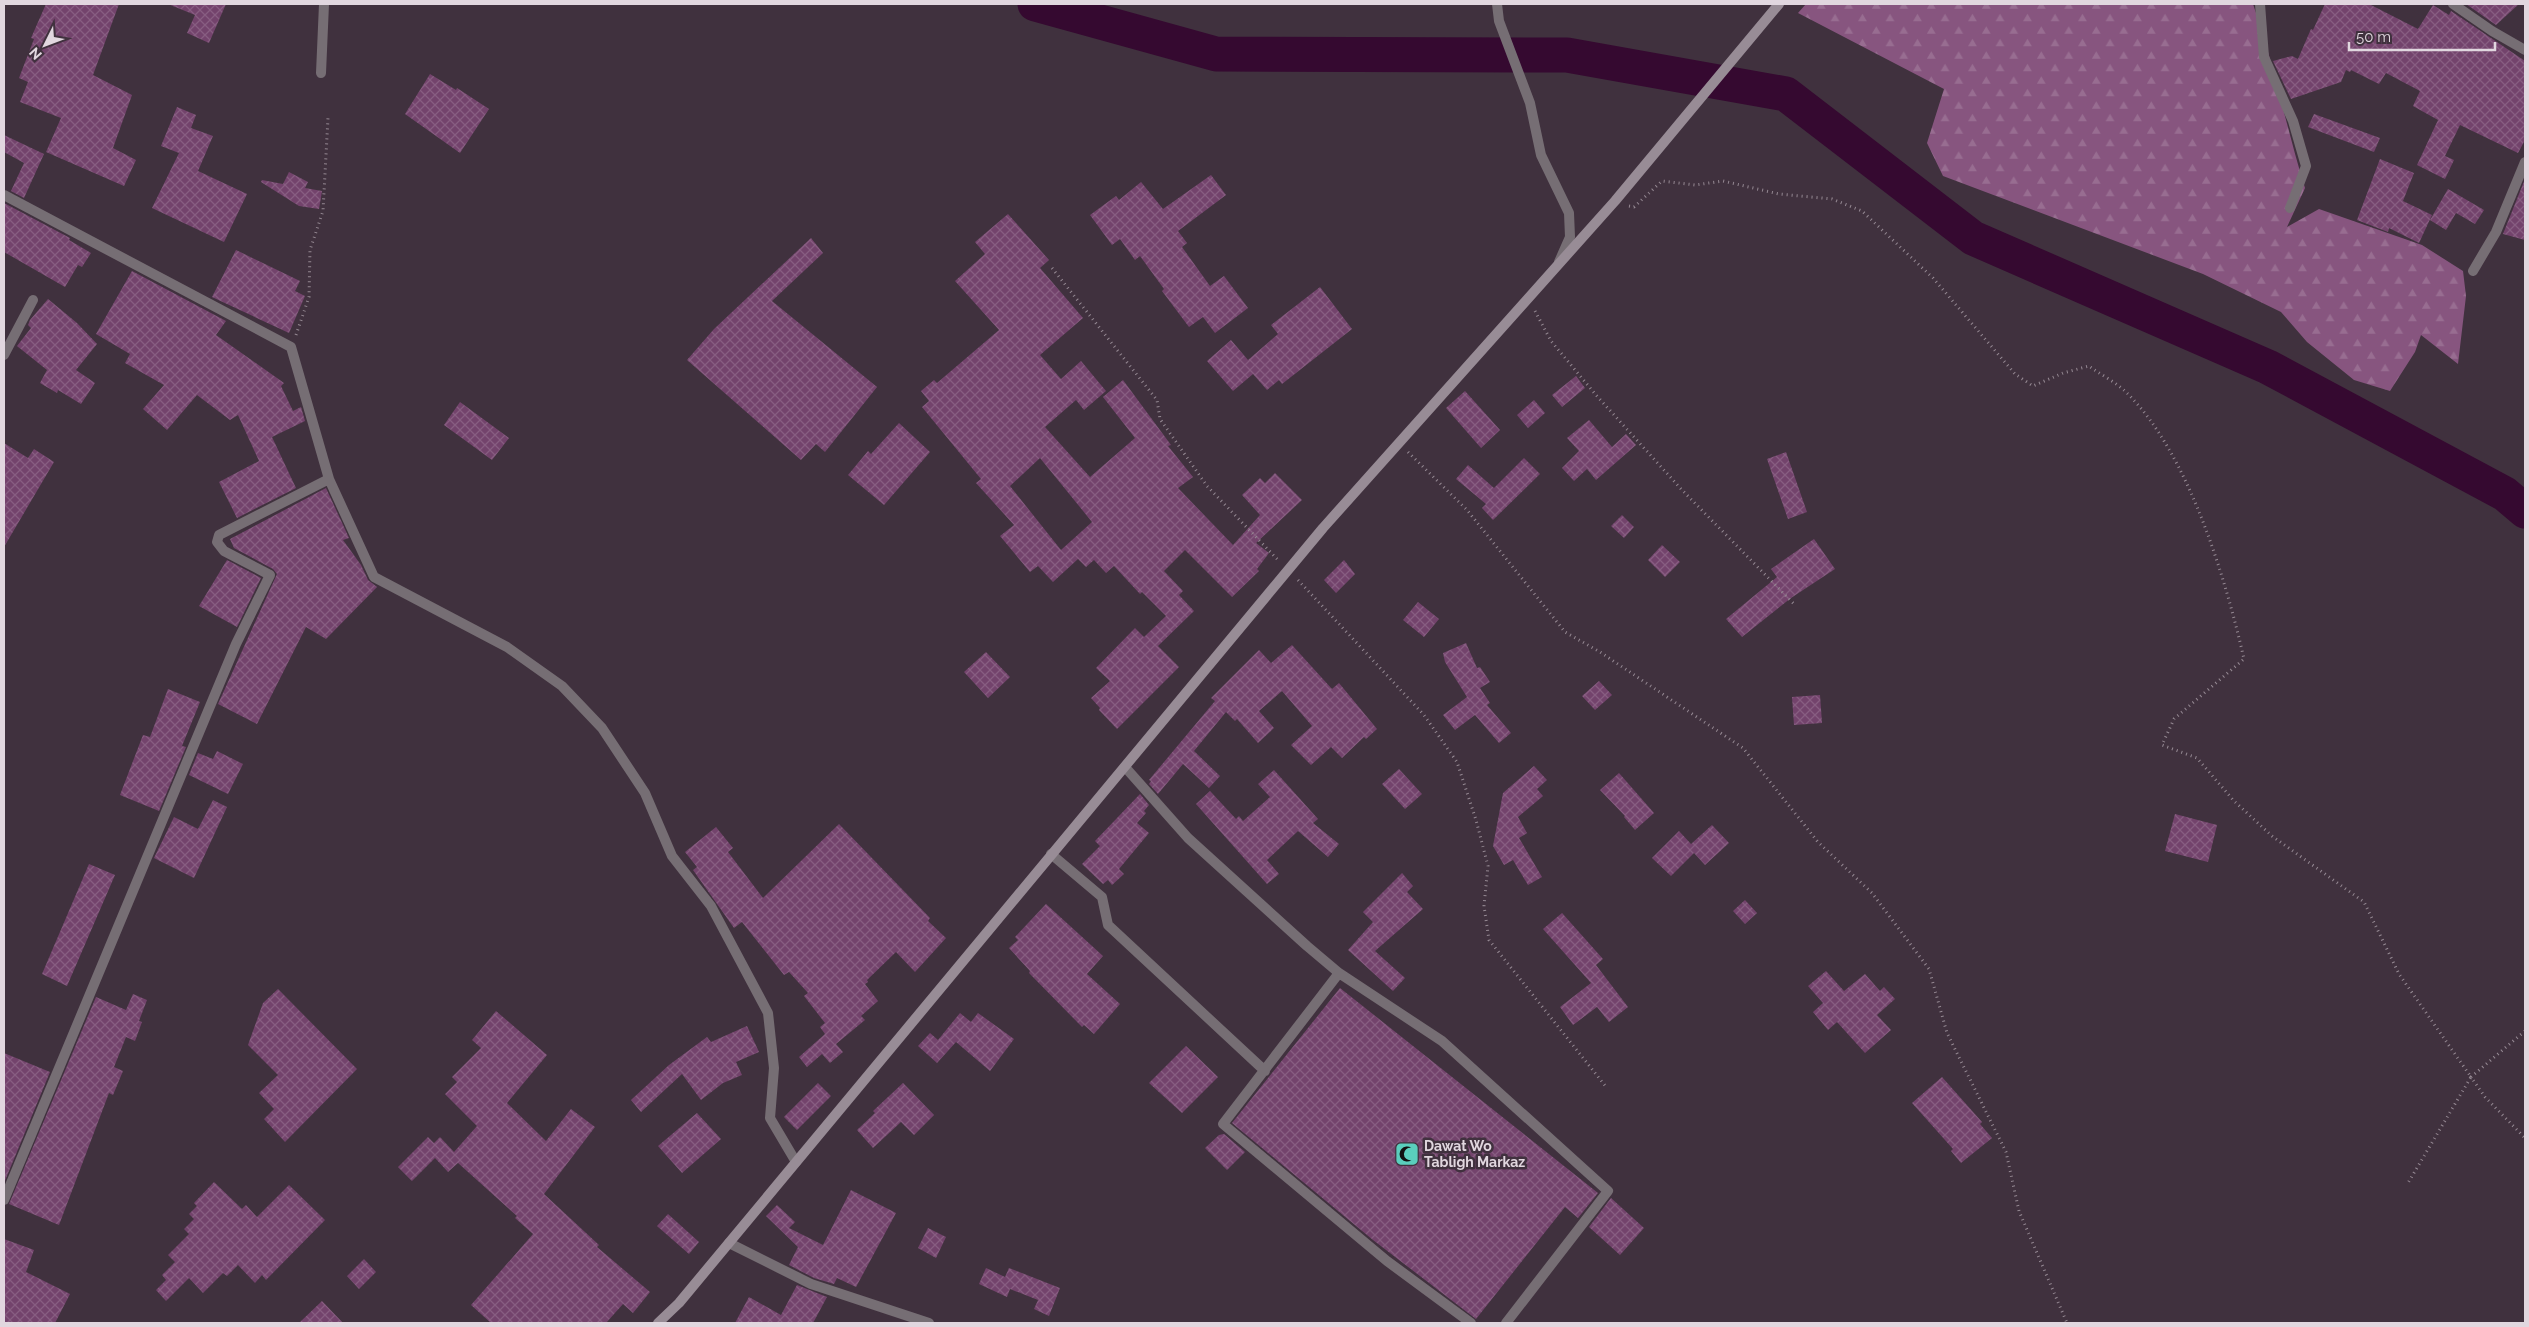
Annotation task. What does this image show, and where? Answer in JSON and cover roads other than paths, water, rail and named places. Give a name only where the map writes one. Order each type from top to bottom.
[{"type":"main road","points":[[658,1323],[679,1303],[1288,570],[1398,443],[1615,201],[1779,4]]},
{"type":"street","points":[[322,73],[324,4]]},
{"type":"street","points":[[1497,4],[1499,21],[1530,103],[1541,155],[1569,213],[1570,237],[1559,264]]},
{"type":"street","points":[[2260,4],[2264,57],[2292,121],[2306,166],[2290,208]]},
{"type":"street","points":[[2453,4],[2492,31],[2525,50]]},
{"type":"street","points":[[2473,271],[2496,232],[2525,162]]},
{"type":"street","points":[[4,195],[291,347],[329,479],[374,577],[507,647],[562,686],[602,728],[646,793],[672,856],[711,906],[768,1013],[774,1068],[770,1118],[796,1162]]},
{"type":"street","points":[[4,354],[33,300]]},
{"type":"street","points":[[4,1200],[236,644],[270,575],[224,551],[217,542],[219,535],[312,490],[329,479]]},
{"type":"street","points":[[1124,766],[1188,838],[1340,973],[1442,1041],[1608,1191],[1506,1323]]},
{"type":"street","points":[[1051,854],[1102,897],[1108,925],[1265,1071]]},
{"type":"street","points":[[1340,973],[1223,1124],[1387,1261],[1471,1323]]},
{"type":"street","points":[[729,1243],[811,1284],[929,1323]]},
{"type":"waterway","points":[[1035,4],[1216,54],[1567,55],[1786,94],[1973,238],[2268,367],[2505,494],[2525,511]]},
{"type":"place","name":"Dawat Wo Tabligh Markaz","points":[[1407,1154]]}]
